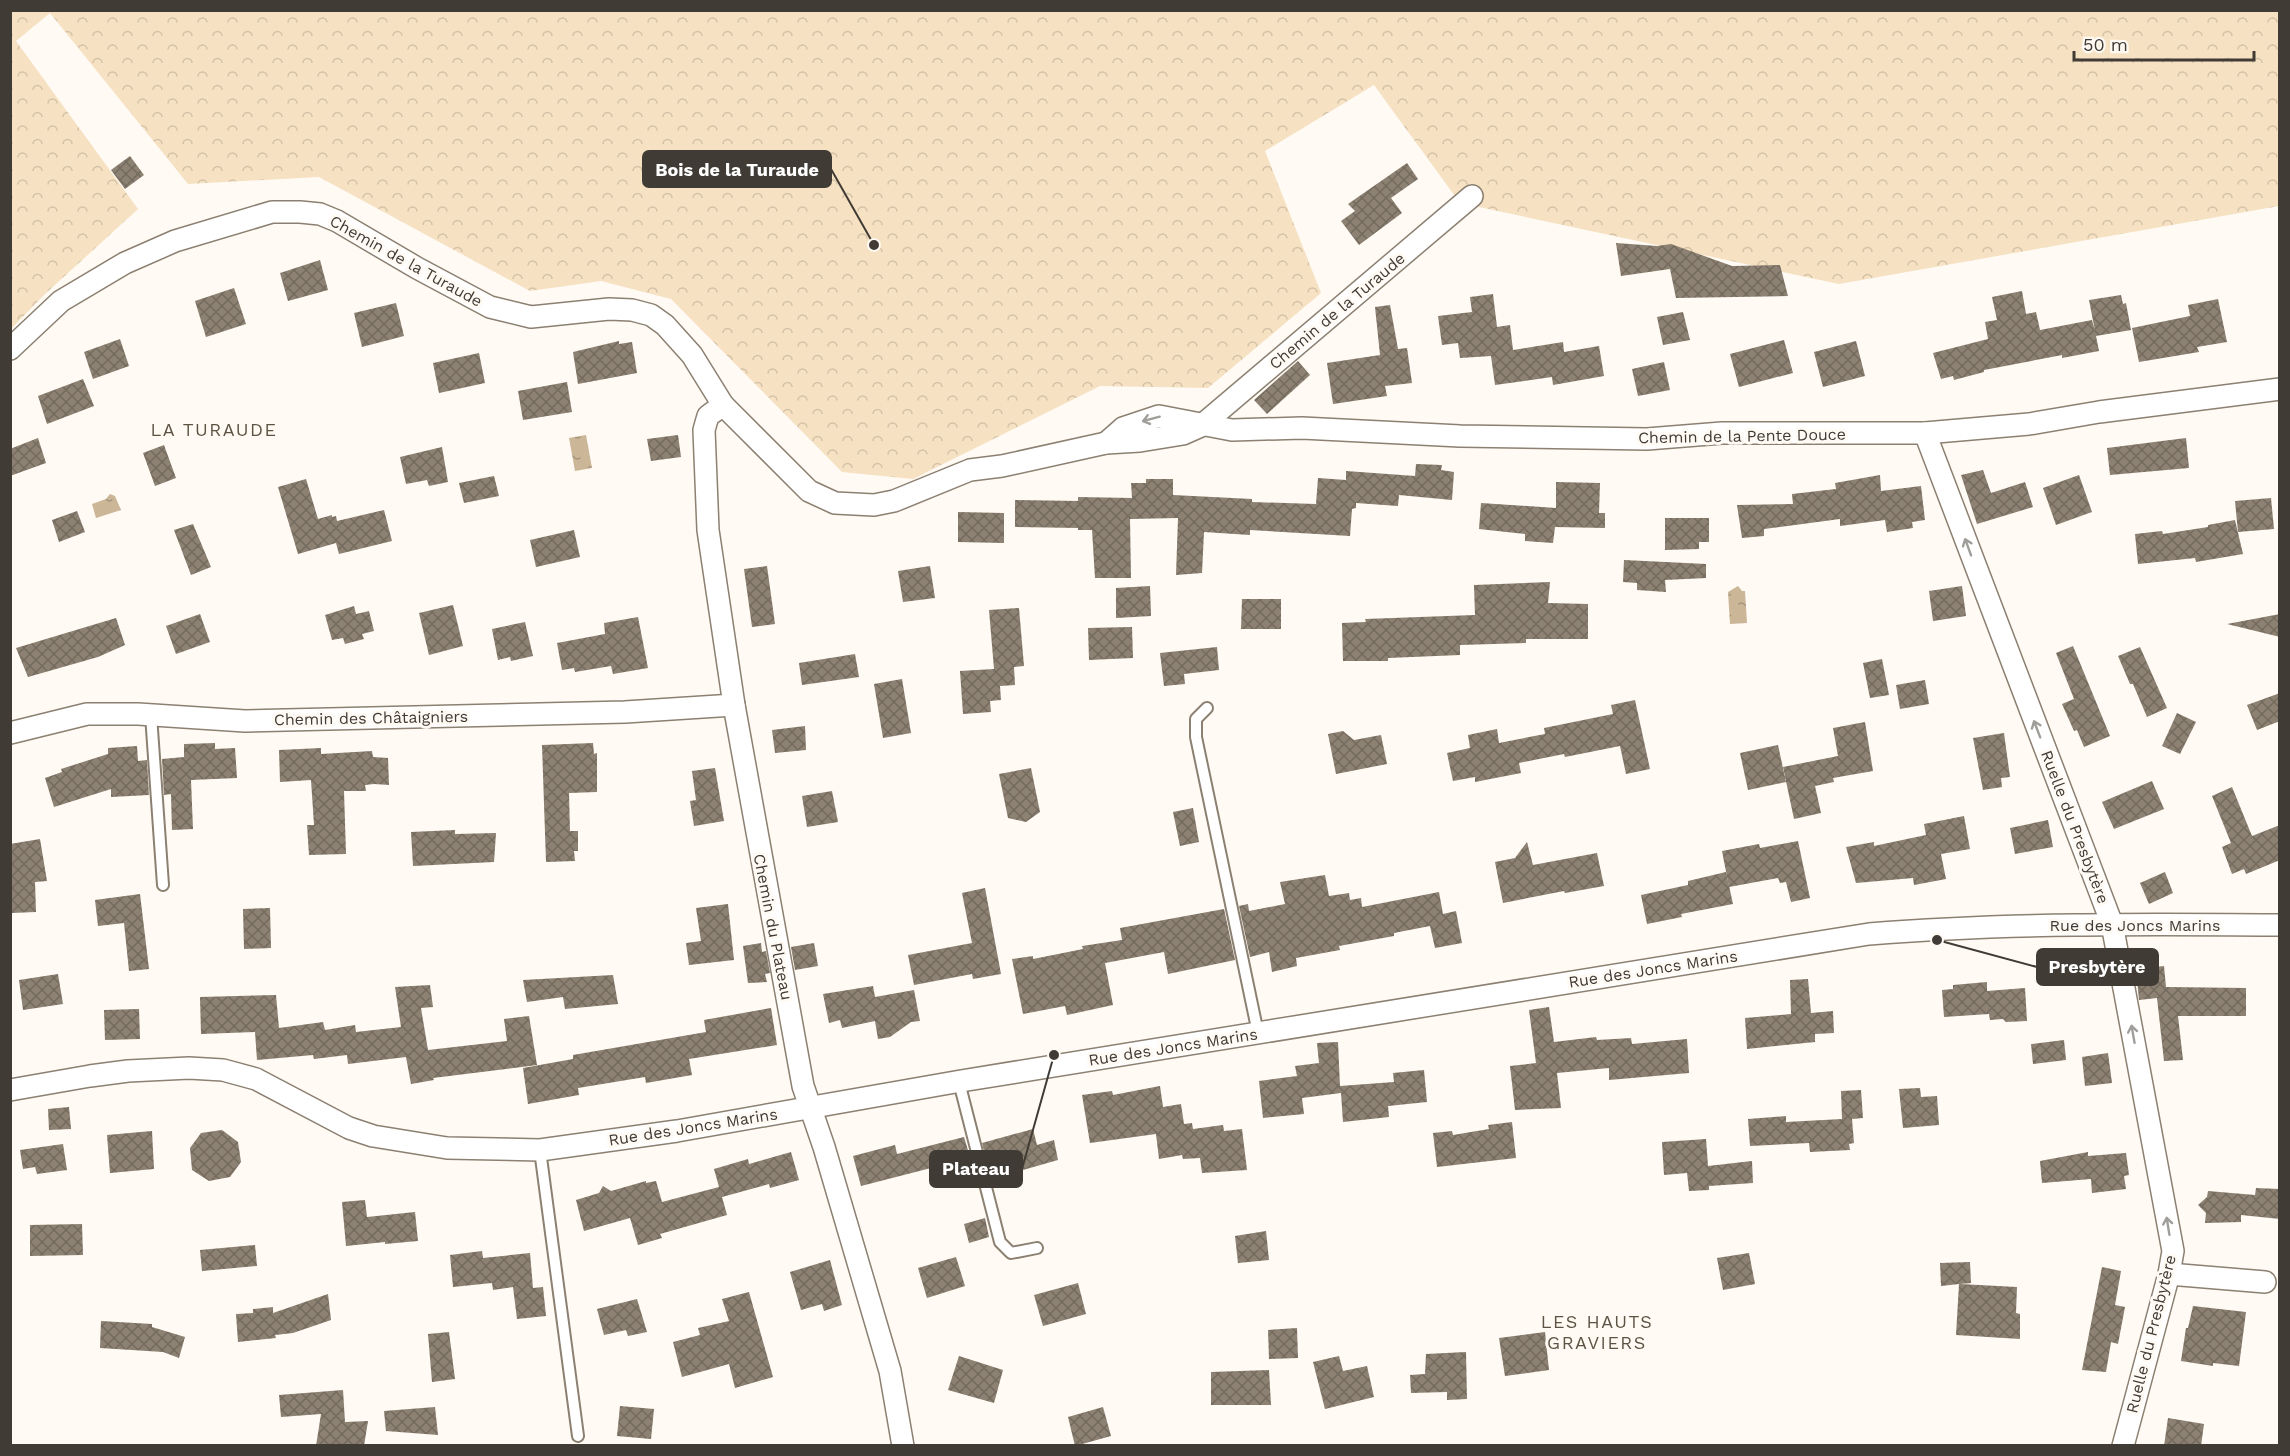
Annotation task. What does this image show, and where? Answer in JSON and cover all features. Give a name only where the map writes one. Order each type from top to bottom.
[{"type":"street","name":"Chemin de la Turaude","points":[[10,349],[61,301],[125,263],[183,238],[272,212],[320,214],[337,221],[490,307],[531,317],[609,309],[632,310],[651,315],[665,325],[692,355],[723,405],[809,490],[835,503],[874,506],[894,501],[970,471],[1106,443],[1140,441],[1183,434],[1202,426],[1472,195]]},
{"type":"street","name":"Chemin de la Pente Douce","points":[[1202,426],[1232,430],[1302,428],[1460,436],[1635,439],[1722,433],[1925,433],[2029,424],[2099,412],[2280,389]]},
{"type":"street","name":"Chemin du Plateau","points":[[723,405],[708,416],[704,430],[708,530],[734,705],[802,1086],[824,1147],[890,1371],[903,1446]]},
{"type":"street","name":"Ruelle du Presbytère","points":[[1925,433],[2112,924],[2173,1251],[2169,1274],[2123,1446]]},
{"type":"street","name":"Chemin des Châtaigniers","points":[[10,734],[87,714],[151,715],[245,721],[625,712],[734,705]]},
{"type":"street","name":"Rue des Joncs Marins","points":[[10,1090],[128,1071],[189,1068],[223,1070],[256,1079],[349,1128],[373,1136],[447,1148],[540,1150],[667,1133],[959,1082],[1869,934],[1980,927],[2112,924],[2280,925]]},
{"type":"street","points":[[2169,1274],[2265,1282]]},
{"type":"lane","points":[[1207,708],[1196,719],[1196,737],[1258,1033]]},
{"type":"lane","points":[[151,715],[164,885]]},
{"type":"lane","points":[[959,1082],[1000,1242],[1011,1253],[1037,1248]]},
{"type":"lane","points":[[540,1150],[578,1436]]},
{"type":"green space","points":[[11,11],[2279,11],[2279,206],[1839,284],[1460,203],[1374,85],[1265,151],[1321,293],[1208,388],[1100,386],[913,479],[842,472],[671,299],[601,281],[530,291],[319,177],[188,184],[50,13],[16,41],[138,209],[45,294],[11,329]]},
{"type":"water","points":[[586,435],[592,468],[575,471],[569,438]]},
{"type":"water","points":[[110,494],[115,496],[121,510],[96,518],[92,504],[106,499]]},
{"type":"water","points":[[1738,586],[1745,591],[1747,623],[1730,624],[1728,592]]},
{"type":"building","points":[[130,156],[144,175],[125,189],[111,170]]},
{"type":"building","points":[[1407,163],[1418,179],[1391,198],[1402,213],[1359,245],[1341,221],[1355,211],[1348,204]]},
{"type":"building","points":[[1616,243],[1657,246],[1671,244],[1732,266],[1780,265],[1788,296],[1676,298],[1670,269],[1621,276]]},
{"type":"building","points":[[320,260],[328,290],[288,301],[280,273]]},
{"type":"building","points":[[234,288],[246,324],[206,337],[195,301]]},
{"type":"building","points":[[2022,291],[2026,314],[2036,312],[2040,330],[2092,320],[2095,331],[2089,300],[2121,295],[2123,304],[2126,303],[2131,330],[2096,336],[2099,351],[2062,358],[2062,355],[1984,370],[1984,372],[1954,380],[1953,376],[1941,379],[1933,353],[1988,339],[1985,322],[1997,320],[1992,297]]},
{"type":"building","points":[[1493,294],[1497,327],[1510,325],[1513,350],[1563,342],[1564,352],[1599,346],[1604,376],[1553,385],[1552,377],[1495,385],[1491,356],[1460,358],[1458,343],[1442,345],[1438,316],[1472,312],[1470,297]]},
{"type":"building","points":[[2218,299],[2227,342],[2197,347],[2199,352],[2139,362],[2132,328],[2190,316],[2188,305]]},
{"type":"building","points":[[396,303],[404,336],[362,347],[354,313]]},
{"type":"building","points":[[1390,305],[1398,349],[1407,348],[1412,383],[1385,386],[1387,396],[1333,404],[1327,363],[1380,355],[1375,307]]},
{"type":"building","points":[[1683,312],[1690,340],[1663,345],[1657,317]]},
{"type":"building","points":[[120,339],[129,366],[93,379],[84,352]]},
{"type":"building","points":[[1784,340],[1793,373],[1739,387],[1730,354]]},
{"type":"building","points":[[619,341],[619,344],[632,342],[637,373],[578,384],[573,352]]},
{"type":"building","points":[[1856,341],[1865,376],[1823,387],[1814,352]]},
{"type":"building","points":[[479,353],[485,383],[439,393],[433,363]]},
{"type":"building","points":[[1298,361],[1310,375],[1267,414],[1254,400]]},
{"type":"building","points":[[1664,362],[1670,390],[1638,396],[1632,369]]},
{"type":"building","points":[[83,379],[94,406],[47,424],[38,396]]},
{"type":"building","points":[[567,382],[572,412],[523,420],[518,391]]},
{"type":"building","points":[[678,435],[681,457],[651,461],[647,439]]},
{"type":"building","points":[[38,438],[46,463],[10,476],[10,449]]},
{"type":"building","points":[[2186,438],[2189,468],[2110,475],[2107,448]]},
{"type":"building","points":[[164,445],[176,478],[155,486],[143,453]]},
{"type":"building","points":[[442,447],[448,482],[429,486],[427,480],[406,484],[400,457]]},
{"type":"building","points":[[1416,464],[1442,465],[1441,470],[1454,472],[1452,500],[1399,495],[1398,506],[1356,503],[1356,508],[1352,509],[1350,536],[1250,530],[1250,535],[1204,532],[1202,573],[1176,575],[1178,518],[1130,519],[1131,578],[1095,578],[1092,530],[1015,527],[1015,500],[1078,501],[1078,497],[1132,498],[1131,483],[1146,483],[1146,479],[1173,479],[1173,495],[1252,499],[1252,502],[1316,504],[1318,478],[1346,480],[1346,471],[1415,476]]},
{"type":"building","points":[[1983,470],[1991,493],[2025,482],[2033,507],[1977,524],[1961,475]]},
{"type":"building","points":[[1880,475],[1881,491],[1921,486],[1925,520],[1912,522],[1913,528],[1887,532],[1885,520],[1840,526],[1840,519],[1764,529],[1764,536],[1742,538],[1737,505],[1793,504],[1792,494],[1836,489],[1835,483]]},
{"type":"building","points":[[2079,475],[2092,512],[2056,525],[2043,488]]},
{"type":"building","points":[[494,476],[499,496],[464,503],[459,483]]},
{"type":"building","points":[[306,479],[318,519],[332,515],[332,517],[336,516],[337,521],[384,510],[392,541],[339,554],[336,543],[298,554],[278,487]]},
{"type":"building","points":[[1556,482],[1600,483],[1599,513],[1605,513],[1605,528],[1555,527],[1553,543],[1525,541],[1525,534],[1479,529],[1481,503],[1556,508]]},
{"type":"building","points":[[2271,498],[2274,529],[2238,532],[2235,501]]},
{"type":"building","points":[[77,511],[85,532],[59,542],[52,520]]},
{"type":"building","points":[[958,512],[1004,513],[1004,543],[958,542]]},
{"type":"building","points":[[1665,518],[1709,518],[1709,542],[1699,542],[1699,549],[1665,550]]},
{"type":"building","points":[[2235,520],[2243,554],[2196,562],[2195,558],[2138,564],[2135,534],[2162,531],[2163,534]]},
{"type":"building","points":[[193,524],[211,567],[191,575],[174,530]]},
{"type":"building","points":[[574,530],[580,557],[536,567],[530,540]]},
{"type":"building","points":[[1624,560],[1706,564],[1706,578],[1665,580],[1666,592],[1637,590],[1637,583],[1623,582]]},
{"type":"building","points":[[767,566],[775,624],[752,627],[744,569]]},
{"type":"building","points":[[930,566],[935,598],[903,602],[898,571]]},
{"type":"building","points":[[1550,582],[1548,603],[1588,604],[1588,639],[1526,639],[1526,643],[1460,645],[1460,655],[1388,658],[1388,661],[1343,661],[1342,623],[1366,622],[1365,619],[1475,615],[1474,585]]},
{"type":"building","points":[[1150,586],[1151,616],[1116,618],[1116,588]]},
{"type":"building","points":[[1962,586],[1966,616],[1933,621],[1929,591]]},
{"type":"building","points":[[1242,599],[1281,599],[1281,629],[1241,629]]},
{"type":"building","points":[[453,605],[463,646],[429,655],[419,613]]},
{"type":"building","points":[[354,606],[356,614],[369,611],[374,631],[362,634],[364,639],[345,644],[343,638],[332,640],[325,615]]},
{"type":"building","points":[[1019,608],[1024,666],[1014,667],[1015,685],[1000,686],[1001,700],[990,701],[991,712],[963,714],[960,671],[994,669],[989,610]]},
{"type":"building","points":[[200,614],[210,642],[176,654],[166,626]]},
{"type":"building","points":[[2280,614],[2280,637],[2227,624]]},
{"type":"building","points":[[638,617],[648,668],[613,674],[611,666],[575,672],[574,668],[562,670],[557,643],[605,634],[604,623]]},
{"type":"building","points":[[116,618],[125,645],[98,657],[28,677],[16,648]]},
{"type":"building","points":[[525,622],[533,656],[511,661],[510,657],[498,660],[492,629]]},
{"type":"building","points":[[1132,627],[1133,658],[1089,660],[1088,628]]},
{"type":"building","points":[[2073,646],[2110,736],[2084,747],[2062,704],[2074,699],[2056,653]]},
{"type":"building","points":[[1217,647],[1219,670],[1184,674],[1185,684],[1164,686],[1160,653]]},
{"type":"building","points":[[2140,647],[2167,708],[2147,717],[2118,656]]},
{"type":"building","points":[[855,654],[859,677],[802,685],[799,663]]},
{"type":"building","points":[[1882,659],[1889,695],[1870,698],[1863,663]]},
{"type":"building","points":[[902,679],[911,733],[883,738],[874,684]]},
{"type":"building","points":[[1925,680],[1929,704],[1900,709],[1896,685]]},
{"type":"building","points":[[2280,693],[2280,721],[2257,730],[2247,705]]},
{"type":"building","points":[[1635,700],[1650,769],[1626,774],[1620,746],[1519,763],[1521,773],[1475,782],[1475,777],[1453,781],[1447,753],[1470,748],[1468,735],[1497,729],[1499,743],[1545,734],[1544,728],[1613,714],[1611,705]]},
{"type":"building","points":[[2177,713],[2196,722],[2180,754],[2162,746]]},
{"type":"building","points":[[1865,722],[1873,771],[1833,778],[1834,782],[1815,786],[1821,813],[1794,819],[1783,767],[1838,756],[1833,728]]},
{"type":"building","points":[[805,726],[806,750],[775,753],[772,730]]},
{"type":"building","points":[[1343,731],[1354,740],[1381,735],[1387,764],[1336,774],[1328,734]]},
{"type":"building","points":[[2004,733],[2010,777],[2001,778],[2002,787],[1983,790],[1973,738]]},
{"type":"building","points":[[215,743],[215,749],[235,748],[237,778],[191,780],[193,829],[172,830],[171,794],[164,795],[162,759],[184,757],[184,744]]},
{"type":"building","points":[[593,743],[594,754],[597,753],[597,792],[569,793],[570,831],[578,831],[578,851],[574,851],[575,861],[546,862],[542,745]]},
{"type":"building","points":[[1778,745],[1786,782],[1748,790],[1740,753]]},
{"type":"building","points":[[137,746],[138,761],[147,760],[149,795],[111,797],[111,789],[54,807],[45,778],[62,772],[61,769],[108,754],[108,748]]},
{"type":"building","points":[[321,748],[321,754],[372,751],[373,757],[388,758],[389,785],[365,785],[366,791],[344,791],[346,854],[309,855],[307,825],[314,825],[311,780],[280,782],[279,750]]},
{"type":"building","points":[[715,768],[724,821],[694,826],[690,801],[696,800],[692,771]]},
{"type":"building","points":[[1031,768],[1040,812],[1026,822],[1008,818],[999,774]]},
{"type":"building","points":[[2152,781],[2164,809],[2114,829],[2102,802]]},
{"type":"building","points":[[2232,787],[2252,836],[2280,825],[2280,860],[2246,874],[2244,869],[2232,874],[2222,847],[2231,843],[2212,796]]},
{"type":"building","points":[[832,791],[838,822],[807,827],[802,796]]},
{"type":"building","points":[[1193,808],[1199,842],[1180,846],[1173,812]]},
{"type":"building","points":[[1964,816],[1970,849],[1941,854],[1946,879],[1914,885],[1913,878],[1856,883],[1846,847],[1874,842],[1874,846],[1926,835],[1924,824]]},
{"type":"building","points":[[2048,820],[2053,847],[2015,854],[2010,828]]},
{"type":"building","points":[[455,830],[455,834],[496,833],[494,862],[413,866],[411,832]]},
{"type":"building","points":[[40,839],[47,881],[35,882],[36,912],[12,913],[10,844]]},
{"type":"building","points":[[1798,841],[1810,898],[1791,902],[1786,882],[1780,883],[1778,878],[1729,887],[1722,851],[1759,844],[1760,848]]},
{"type":"building","points":[[1527,842],[1533,865],[1597,853],[1604,886],[1503,903],[1495,862],[1515,858]]},
{"type":"building","points":[[1726,872],[1733,904],[1681,914],[1682,917],[1647,924],[1641,895],[1688,885],[1688,881]]},
{"type":"building","points":[[2165,872],[2173,893],[2149,904],[2140,883]]},
{"type":"building","points":[[1325,875],[1329,896],[1349,893],[1350,900],[1361,898],[1362,907],[1439,892],[1443,914],[1456,911],[1462,943],[1435,948],[1430,926],[1394,933],[1394,936],[1339,946],[1340,950],[1296,958],[1297,966],[1272,972],[1269,952],[1250,957],[1239,906],[1248,904],[1249,911],[1285,904],[1280,882]]},
{"type":"building","points":[[985,888],[1001,974],[973,979],[972,974],[914,985],[908,955],[972,943],[962,893]]},
{"type":"building","points":[[140,894],[149,969],[129,971],[124,923],[98,926],[95,900]]},
{"type":"building","points":[[728,904],[734,960],[689,965],[686,943],[701,941],[696,908]]},
{"type":"building","points":[[270,908],[271,948],[244,949],[243,909]]},
{"type":"building","points":[[1224,909],[1235,960],[1168,974],[1164,952],[1105,963],[1113,1005],[1067,1015],[1065,1006],[1023,1014],[1012,959],[1033,956],[1033,959],[1083,949],[1082,946],[1122,940],[1120,928]]},
{"type":"building","points":[[761,943],[762,952],[766,951],[770,973],[765,974],[767,982],[748,983],[743,946]]},
{"type":"building","points":[[814,943],[818,966],[795,970],[791,947]]},
{"type":"building","points":[[2164,966],[2166,987],[2246,988],[2246,1016],[2178,1016],[2183,1060],[2164,1061],[2157,998],[2139,1000],[2136,969]]},
{"type":"building","points":[[58,974],[63,1004],[23,1010],[19,980]]},
{"type":"building","points":[[613,975],[618,1004],[565,1009],[563,997],[527,1002],[523,980]]},
{"type":"building","points":[[1808,979],[1811,1013],[1833,1011],[1834,1033],[1815,1034],[1815,1042],[1747,1049],[1745,1018],[1791,1014],[1790,980]]},
{"type":"building","points":[[1987,982],[1987,991],[2025,988],[2027,1021],[1990,1020],[1989,1014],[1944,1017],[1942,990],[1953,989],[1953,985]]},
{"type":"building","points":[[430,985],[433,1007],[421,1008],[428,1050],[507,1041],[504,1019],[529,1016],[537,1065],[433,1078],[434,1080],[411,1084],[406,1057],[348,1064],[347,1055],[314,1059],[313,1055],[257,1060],[255,1032],[201,1034],[200,997],[276,995],[279,1028],[323,1022],[325,1030],[355,1025],[356,1032],[401,1027],[395,987]]},
{"type":"building","points":[[873,986],[875,997],[914,990],[920,1021],[911,1022],[890,1037],[878,1039],[875,1021],[842,1028],[840,1020],[829,1023],[823,994]]},
{"type":"building","points":[[1549,1007],[1554,1042],[1596,1037],[1597,1040],[1631,1038],[1632,1044],[1687,1039],[1689,1073],[1609,1080],[1609,1068],[1557,1073],[1561,1108],[1515,1110],[1510,1066],[1536,1063],[1529,1010]]},
{"type":"building","points":[[771,1008],[777,1045],[689,1059],[692,1075],[646,1083],[645,1077],[578,1088],[579,1095],[528,1104],[523,1068],[573,1059],[573,1055],[706,1032],[704,1020]]},
{"type":"building","points":[[139,1009],[140,1039],[105,1040],[104,1010]]},
{"type":"building","points":[[2064,1040],[2066,1060],[2033,1064],[2031,1044]]},
{"type":"building","points":[[1338,1042],[1340,1086],[1394,1082],[1393,1073],[1424,1070],[1427,1102],[1388,1106],[1389,1117],[1343,1122],[1341,1093],[1302,1098],[1304,1114],[1263,1118],[1259,1081],[1297,1076],[1295,1066],[1319,1063],[1317,1043]]},
{"type":"building","points":[[2108,1053],[2112,1083],[2085,1086],[2082,1057]]},
{"type":"building","points":[[1160,1086],[1163,1107],[1181,1104],[1184,1124],[1192,1123],[1193,1129],[1223,1125],[1224,1131],[1242,1129],[1247,1170],[1202,1173],[1200,1158],[1183,1159],[1182,1155],[1159,1159],[1156,1134],[1090,1143],[1082,1095],[1112,1091],[1113,1095]]},
{"type":"building","points":[[1920,1088],[1921,1097],[1937,1096],[1939,1125],[1903,1128],[1899,1089]]},
{"type":"building","points":[[1861,1090],[1863,1118],[1852,1119],[1854,1143],[1849,1144],[1850,1150],[1810,1152],[1809,1143],[1750,1146],[1748,1119],[1786,1116],[1786,1122],[1842,1119],[1841,1091]]},
{"type":"building","points":[[69,1107],[71,1129],[49,1130],[48,1109]]},
{"type":"building","points":[[1512,1122],[1516,1158],[1437,1167],[1433,1133],[1452,1131],[1453,1135],[1489,1129],[1488,1125]]},
{"type":"building","points":[[1033,1129],[1037,1145],[1054,1140],[1058,1160],[1002,1176],[998,1160],[987,1163],[982,1143]]},
{"type":"building","points":[[222,1130],[238,1142],[241,1162],[230,1177],[209,1181],[192,1170],[190,1148],[201,1133]]},
{"type":"building","points":[[152,1131],[154,1169],[110,1173],[107,1135]]},
{"type":"building","points":[[964,1137],[973,1167],[933,1177],[931,1168],[861,1186],[853,1156],[895,1145],[897,1154]]},
{"type":"building","points":[[1706,1139],[1708,1166],[1752,1161],[1753,1183],[1709,1186],[1709,1190],[1689,1191],[1687,1173],[1664,1175],[1662,1142]]},
{"type":"building","points":[[63,1144],[67,1170],[37,1174],[35,1167],[23,1169],[20,1150]]},
{"type":"building","points":[[791,1152],[799,1180],[770,1188],[769,1184],[722,1197],[727,1215],[660,1234],[662,1238],[638,1245],[630,1218],[584,1231],[576,1200],[599,1193],[603,1186],[611,1191],[646,1181],[646,1183],[656,1181],[662,1202],[719,1187],[714,1169],[748,1159],[749,1164]]},
{"type":"building","points":[[2088,1152],[2088,1156],[2126,1153],[2129,1175],[2124,1176],[2126,1189],[2092,1193],[2091,1179],[2042,1183],[2040,1161]]},
{"type":"building","points":[[2256,1188],[2280,1189],[2280,1219],[2241,1215],[2241,1222],[2205,1223],[2206,1213],[2198,1205],[2207,1197],[2208,1191],[2255,1195]]},
{"type":"building","points":[[365,1200],[367,1217],[415,1212],[418,1241],[346,1246],[342,1202]]},
{"type":"building","points":[[985,1218],[989,1237],[969,1243],[964,1224]]},
{"type":"building","points":[[82,1224],[83,1255],[30,1256],[30,1225]]},
{"type":"building","points":[[1266,1231],[1269,1260],[1238,1263],[1235,1236]]},
{"type":"building","points":[[255,1245],[257,1266],[202,1271],[200,1250]]},
{"type":"building","points":[[482,1251],[483,1258],[530,1253],[533,1288],[543,1287],[546,1316],[517,1319],[513,1287],[493,1290],[492,1283],[453,1287],[450,1255]]},
{"type":"building","points":[[1749,1253],[1755,1284],[1723,1290],[1717,1258]]},
{"type":"building","points":[[956,1257],[965,1286],[927,1298],[918,1268]]},
{"type":"building","points":[[830,1260],[842,1305],[824,1311],[822,1304],[801,1310],[790,1272]]},
{"type":"building","points":[[1970,1262],[1971,1283],[1960,1284],[2017,1287],[2016,1313],[2020,1314],[2020,1339],[1956,1335],[1959,1284],[1941,1286],[1940,1263]]},
{"type":"building","points":[[2102,1267],[2121,1271],[2115,1305],[2125,1307],[2118,1344],[2111,1342],[2106,1372],[2082,1370]]},
{"type":"building","points":[[1078,1283],[1086,1314],[1043,1326],[1034,1295]]},
{"type":"building","points":[[749,1292],[773,1377],[735,1388],[729,1364],[682,1377],[673,1342],[700,1335],[698,1328],[729,1321],[722,1299]]},
{"type":"building","points":[[328,1294],[331,1320],[293,1333],[275,1335],[276,1338],[238,1342],[236,1314],[253,1313],[253,1309],[273,1307],[273,1313]]},
{"type":"building","points":[[637,1299],[647,1332],[628,1336],[626,1330],[604,1335],[597,1309]]},
{"type":"building","points":[[2193,1306],[2246,1312],[2239,1366],[2213,1363],[2213,1366],[2181,1361],[2186,1328],[2188,1328]]},
{"type":"building","points":[[101,1321],[152,1324],[152,1327],[185,1337],[179,1358],[163,1352],[100,1348]]},
{"type":"building","points":[[1297,1328],[1298,1358],[1269,1359],[1268,1330]]},
{"type":"building","points":[[449,1332],[455,1379],[432,1382],[428,1334]]},
{"type":"building","points":[[1545,1332],[1549,1370],[1505,1376],[1499,1338]]},
{"type":"building","points":[[1466,1352],[1467,1399],[1447,1400],[1447,1392],[1411,1393],[1410,1375],[1425,1374],[1426,1354]]},
{"type":"building","points":[[959,1356],[1003,1370],[994,1403],[948,1390]]},
{"type":"building","points":[[1339,1356],[1343,1371],[1367,1366],[1374,1397],[1325,1409],[1313,1362]]},
{"type":"building","points":[[1269,1370],[1271,1405],[1211,1405],[1211,1372]]},
{"type":"building","points":[[343,1390],[345,1422],[368,1421],[364,1446],[316,1446],[321,1414],[281,1417],[279,1395]]},
{"type":"building","points":[[620,1406],[654,1409],[651,1439],[617,1436]]},
{"type":"building","points":[[435,1407],[438,1435],[386,1431],[384,1411]]},
{"type":"building","points":[[1103,1407],[1111,1436],[1075,1446],[1068,1417]]},
{"type":"building","points":[[2168,1418],[2204,1424],[2201,1446],[2164,1446]]},
{"type":"place","name":"Bois de la Turaude","points":[[874,245]]},
{"type":"place","name":"Presbytère","points":[[1937,940]]},
{"type":"place","name":"Plateau","points":[[1054,1055]]},
{"type":"district","name":"LA TURAUDE","points":[[214,429]]},
{"type":"district","name":"LES HAUTS GRAVIERS","points":[[1597,1331]]}]
